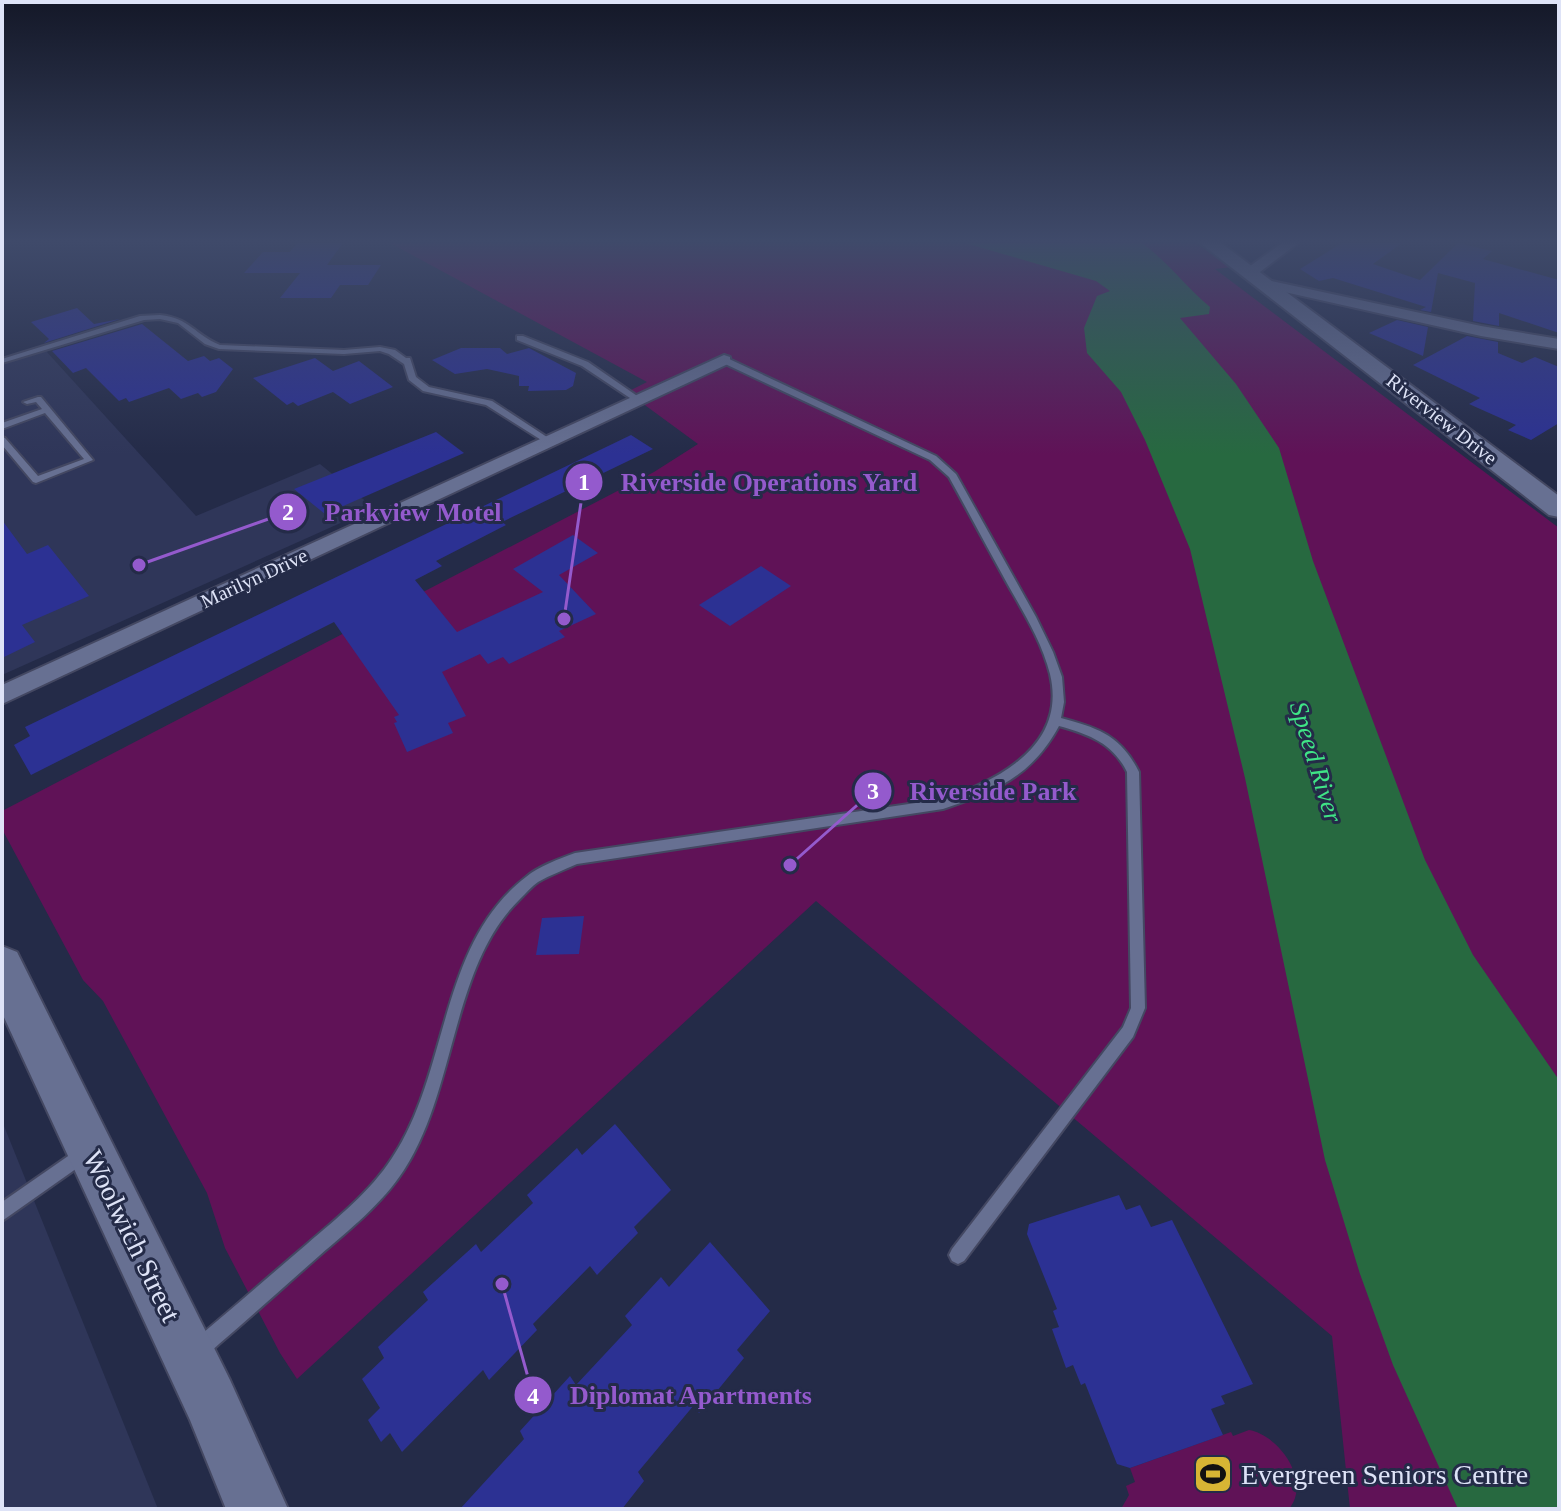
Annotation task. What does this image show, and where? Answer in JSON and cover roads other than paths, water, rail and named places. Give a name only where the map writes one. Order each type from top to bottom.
[{"type":"street","name":"Riverview Drive","points":[[1305,314],[1559,509]]},
{"type":"street","points":[[1408,314],[1481,331],[1559,344]]},
{"type":"street","name":"Marilyn Drive","points":[[2,695],[724,360]]},
{"type":"street","name":"Woolwich Street","points":[[12,997],[90,1149],[190,1357],[257,1509]]},
{"type":"lane","points":[[2,361],[138,320],[167,316],[182,320],[209,344],[219,347],[344,352],[380,349],[392,352],[407,360],[412,378],[426,389],[489,403],[549,441]]},
{"type":"lane","points":[[520,338],[585,364],[639,400]]},
{"type":"lane","points":[[190,1357],[333,1233],[398,1164],[426,1106],[475,950],[497,914],[529,884],[552,868],[575,859],[943,804],[971,796],[1010,777],[1038,749],[1055,721],[1057,680],[1042,638],[953,476],[933,458],[724,360]]},
{"type":"lane","points":[[2,440],[36,480],[89,460],[38,399],[27,402]]},
{"type":"lane","points":[[2,426],[47,410]]},
{"type":"lane","points":[[958,1255],[1128,1032],[1138,1008],[1133,772],[1123,751],[1114,743],[1087,729],[1055,721]]},
{"type":"lane","points":[[4,1213],[90,1149]]},
{"type":"water","name":"Speed River","points":[[1090,314],[1209,314],[1180,318],[1236,384],[1279,448],[1313,561],[1425,860],[1473,955],[1559,1080],[1559,1509],[1458,1509],[1393,1365],[1360,1274],[1325,1160],[1245,778],[1190,549],[1145,440],[1121,392],[1087,353],[1084,328]]},
{"type":"place","name":"Parkview Motel","points":[[139,565]]},
{"type":"place","name":"Riverside Operations Yard","points":[[564,619]]},
{"type":"place","name":"Riverside Park","points":[[790,865]]},
{"type":"place","name":"Diplomat Apartments","points":[[502,1284]]},
{"type":"place","name":"Evergreen Seniors Centre","points":[[1213,1474]]}]
